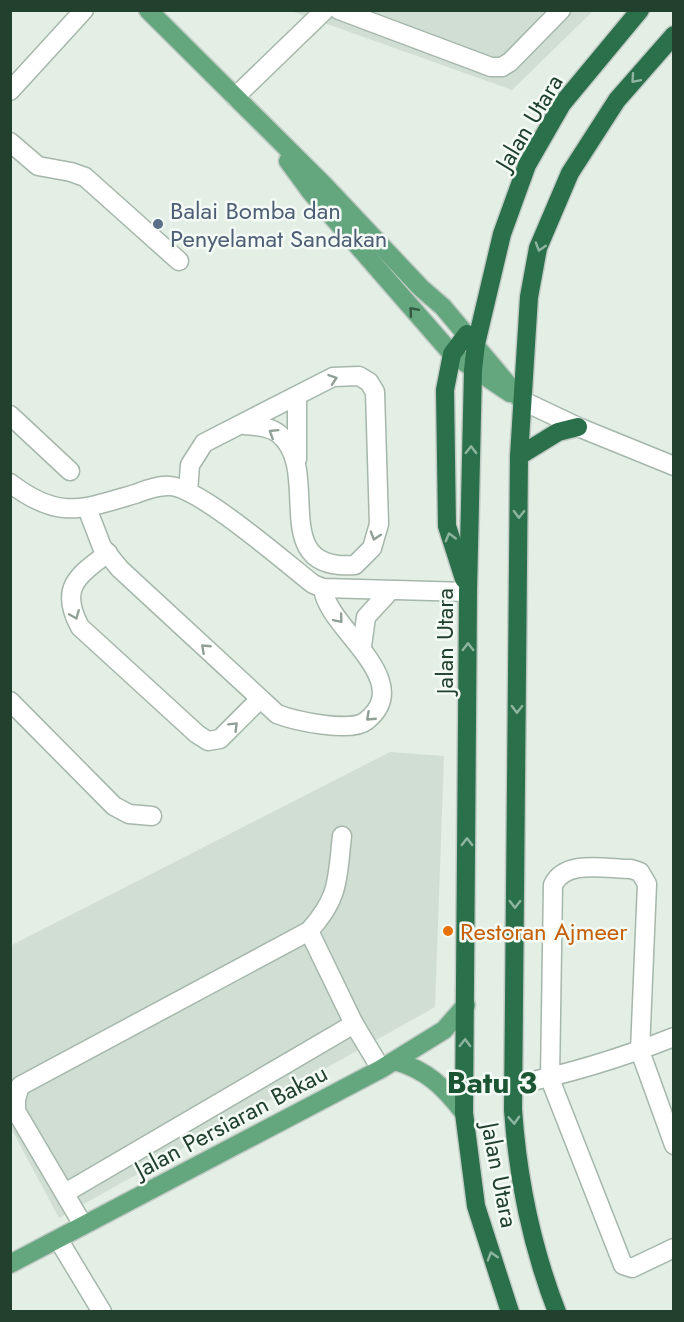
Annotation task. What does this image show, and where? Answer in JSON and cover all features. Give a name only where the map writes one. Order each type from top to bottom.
[{"type":"highway","name":"Jalan Utara","points":[[510,1311],[476,1206],[464,1113],[468,592],[473,370],[471,339],[502,234],[527,165],[562,104],[640,10]]},
{"type":"highway","name":"Jalan Utara","points":[[557,1311],[546,1282],[523,1202],[515,1145],[519,456],[529,297],[538,248],[570,173],[617,100],[674,35]]},
{"type":"highway","points":[[468,592],[447,526],[445,390],[452,354],[471,339]]},
{"type":"highway","points":[[519,456],[558,432],[578,427]]},
{"type":"highway","points":[[546,1282],[552,1311]]},
{"type":"main road","points":[[148,10],[259,120],[471,339],[521,400]]},
{"type":"main road","points":[[259,120],[310,191],[452,354],[521,400]]},
{"type":"main road","name":"Jalan Persiaran Bakau","points":[[10,1264],[388,1065],[444,1030],[466,1005]]},
{"type":"main road","points":[[388,1065],[413,1066],[430,1076],[464,1113]]},
{"type":"street","points":[[10,91],[84,10]]},
{"type":"street","points":[[235,97],[325,10]]},
{"type":"street","points":[[339,10],[491,67],[502,67],[510,62],[561,10]]},
{"type":"street","points":[[10,142],[38,166],[71,171],[85,177],[179,261]]},
{"type":"street","points":[[188,491],[189,465],[194,454],[204,443],[333,377],[359,376],[369,382],[375,392],[379,524],[372,548],[355,565],[335,566],[317,559],[305,542],[300,526],[297,396]]},
{"type":"street","points":[[521,400],[578,427],[674,466]]},
{"type":"street","points":[[10,415],[69,471]]},
{"type":"street","points":[[243,425],[264,427],[278,433],[290,447],[297,464]]},
{"type":"street","points":[[10,483],[31,499],[48,506],[87,508],[155,488],[171,486],[188,491],[313,584],[323,588],[468,592]]},
{"type":"street","points":[[87,508],[102,547],[120,569],[277,714],[293,720],[351,726],[363,724],[376,713],[383,696],[380,684],[362,646],[327,606],[323,588]]},
{"type":"street","points":[[108,554],[81,574],[70,591],[72,612],[80,627],[197,734],[208,741],[220,739],[260,699]]},
{"type":"street","points":[[362,646],[366,617],[390,591]]},
{"type":"street","points":[[10,700],[114,806],[129,814],[152,816]]},
{"type":"street","points":[[83,1225],[16,1112],[16,1099],[21,1086],[309,931],[327,912],[335,894],[342,836]]},
{"type":"street","points":[[674,1145],[640,1051],[647,884],[640,872],[631,869],[567,868],[557,874],[553,885],[550,1079],[623,1265],[632,1268],[674,1248]]},
{"type":"street","points":[[309,931],[354,1024],[388,1065]]},
{"type":"street","points":[[65,1193],[354,1024]]},
{"type":"street","points":[[514,1085],[550,1079],[640,1051],[674,1037]]},
{"type":"street","points":[[58,1239],[102,1311]]},
{"type":"shaded area","points":[[291,11],[593,11],[512,90]]},
{"type":"shaded area","points":[[390,752],[444,756],[435,1007],[59,1218],[11,1128],[10,946]]},
{"type":"place","name":"Balai Bomba dan Penyelamat Sandakan","points":[[158,224]]},
{"type":"place","name":"Restoran Ajmeer","points":[[448,931]]},
{"type":"district","name":"Batu 3","points":[[492,1082]]}]
